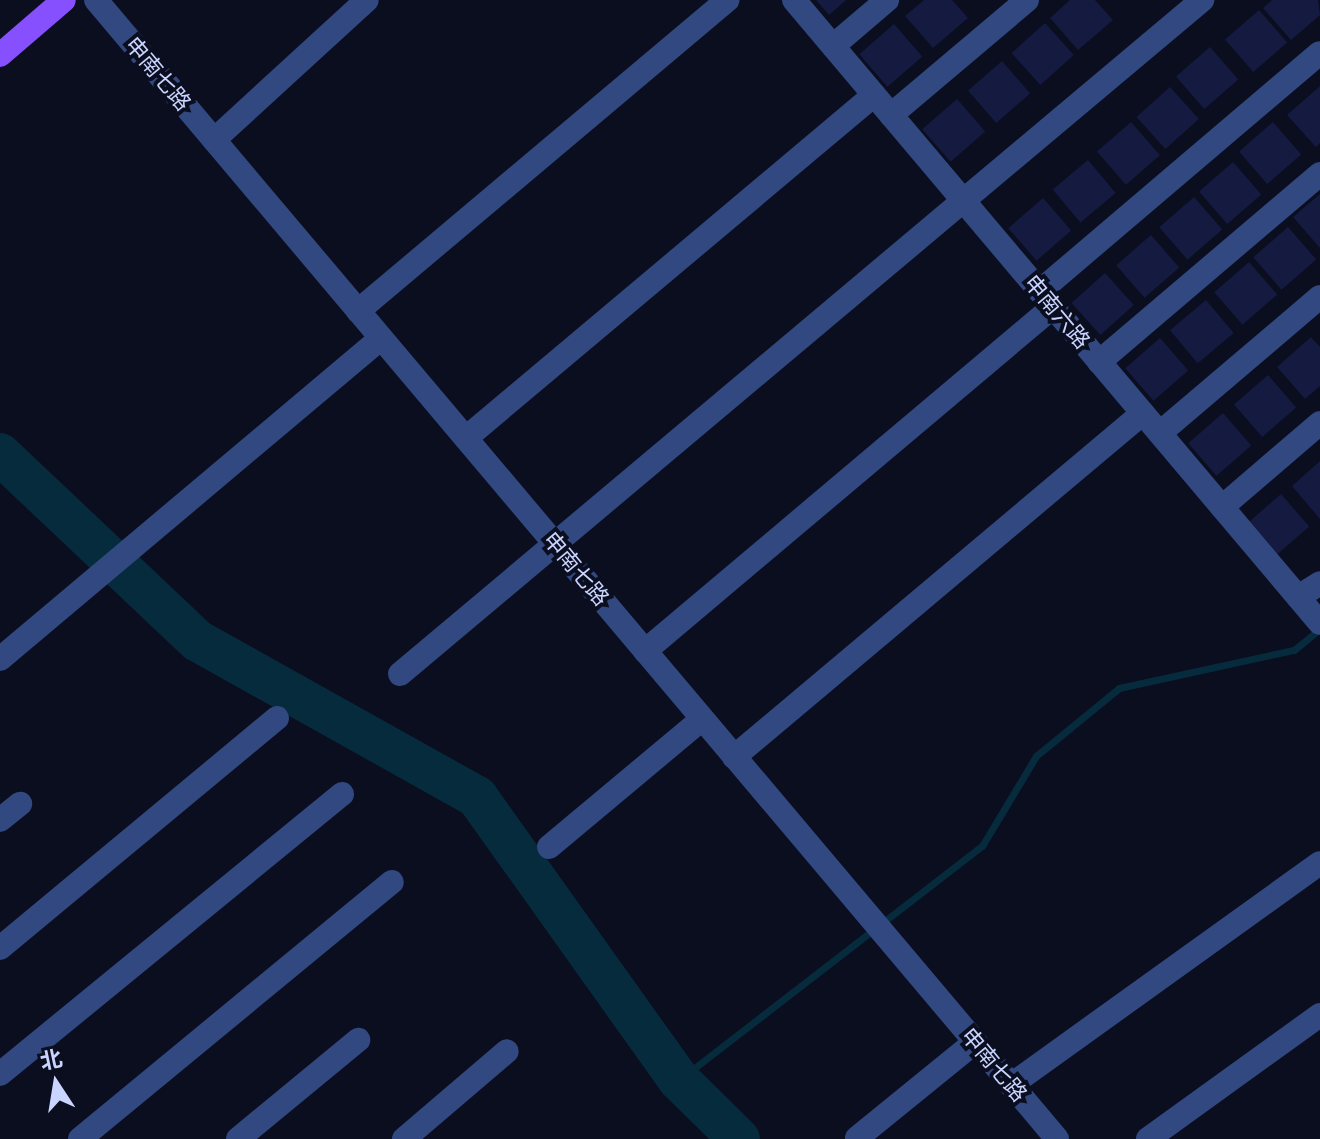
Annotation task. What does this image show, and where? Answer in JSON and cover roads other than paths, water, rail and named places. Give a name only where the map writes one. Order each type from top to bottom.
[{"type":"main road","points":[[0,55],[64,0]]},
{"type":"lane","name":"申南七路","points":[[96,0],[1057,1139]]},
{"type":"lane","points":[[220,147],[367,0]]},
{"type":"lane","points":[[358,311],[727,0]]},
{"type":"lane","name":"申南六路","points":[[794,0],[1320,623]]},
{"type":"lane","points":[[833,46],[887,0]]},
{"type":"lane","points":[[891,115],[1027,0]]},
{"type":"lane","points":[[400,674],[1202,0]]},
{"type":"lane","points":[[645,651],[1046,299],[1320,53]]},
{"type":"lane","points":[[466,438],[874,95]]},
{"type":"lane","points":[[1099,362],[1320,174]]},
{"type":"lane","points":[[1160,433],[1320,297]]},
{"type":"lane","points":[[0,659],[381,338]]},
{"type":"lane","points":[[734,757],[1143,413]]},
{"type":"lane","points":[[1222,507],[1320,423]]},
{"type":"lane","points":[[1300,599],[1320,583]]},
{"type":"lane","points":[[0,948],[277,718]]},
{"type":"lane","points":[[549,847],[702,719]]},
{"type":"lane","points":[[0,1074],[342,794]]},
{"type":"lane","points":[[0,820],[20,804]]},
{"type":"lane","points":[[1011,1085],[1320,863]]},
{"type":"lane","points":[[80,1139],[392,882]]},
{"type":"lane","points":[[1148,1139],[1320,1015]]},
{"type":"lane","points":[[238,1139],[358,1040]]},
{"type":"lane","points":[[857,1138],[975,1042]]},
{"type":"lane","points":[[404,1139],[507,1051]]},
{"type":"waterway","points":[[0,454],[198,641],[477,797],[679,1080],[739,1139]]},
{"type":"waterway","points":[[679,1080],[982,846],[1036,756],[1119,688],[1294,650],[1320,629]]}]
